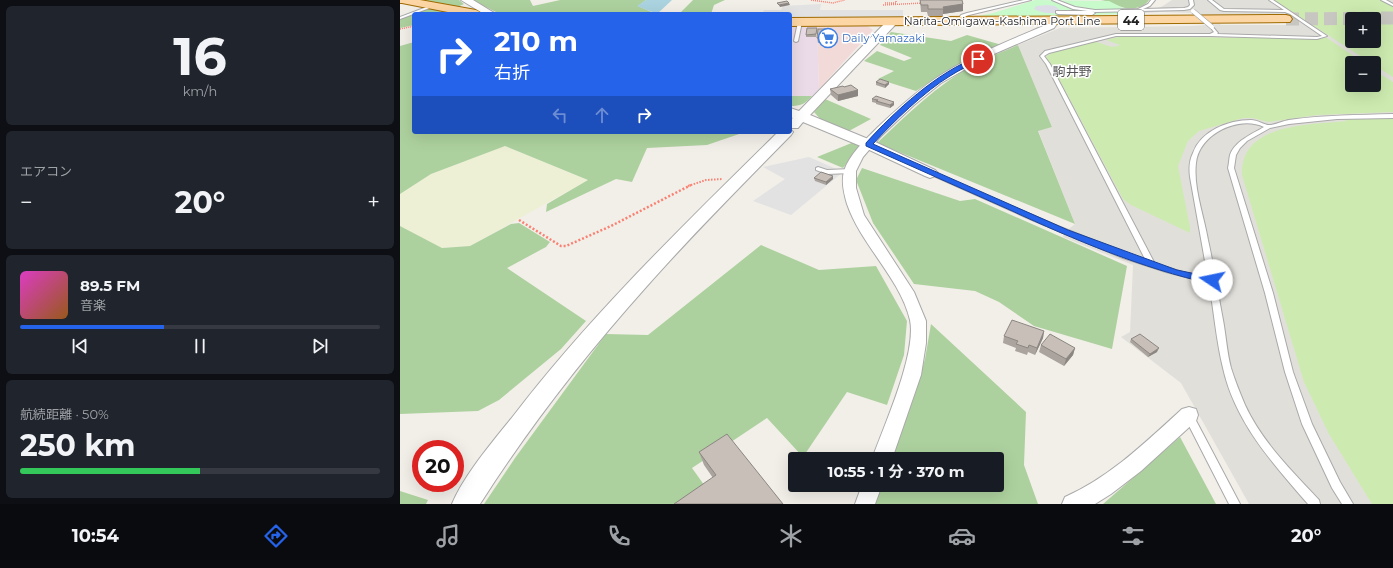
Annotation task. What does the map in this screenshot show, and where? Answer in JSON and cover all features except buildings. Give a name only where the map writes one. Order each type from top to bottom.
[{"type":"main road","points":[[402,0],[465,12]]},
{"type":"main road","name":"Narita-Omigawa-Kashima Port Line","points":[[795,22],[959,21],[1057,16],[1289,16]]},
{"type":"street","points":[[466,0],[487,12]]},
{"type":"street","points":[[885,452],[912,376],[918,343],[918,321],[906,292],[858,215],[852,201],[850,190],[850,170],[868,144],[903,110],[932,85],[947,75],[1051,26],[1057,16],[1092,13]]},
{"type":"street","points":[[792,123],[796,114],[892,22]]},
{"type":"street","points":[[796,114],[868,144],[930,173]]},
{"type":"street","points":[[465,504],[544,394],[595,332],[660,260],[784,134]]},
{"type":"street","points":[[1072,504],[1088,498],[1118,476],[1151,450],[1189,416]]},
{"type":"street","points":[[865,504],[869,492]]},
{"type":"lane","points":[[959,21],[962,16],[968,14],[1029,0]]},
{"type":"lane","points":[[1054,0],[1080,10],[1110,11],[1189,8],[1216,33],[1210,35]]},
{"type":"lane","points":[[1110,11],[1143,8],[1149,5],[1153,0]]},
{"type":"lane","points":[[1189,8],[1192,5],[1191,0]]},
{"type":"lane","points":[[1152,265],[1048,64],[1042,56],[1047,52],[1054,50],[1116,35],[1210,35],[1317,38],[1325,36],[1289,16],[1270,10],[1224,10],[1210,0]]},
{"type":"lane","points":[[1271,0],[1289,16]]},
{"type":"lane","points":[[1384,0],[1393,5]]},
{"type":"lane","points":[[416,12],[433,6]]},
{"type":"lane","points":[[400,18],[412,14]]},
{"type":"lane","points":[[795,22],[796,41]]},
{"type":"lane","points":[[1348,504],[1336,485],[1307,424],[1289,372],[1269,293],[1231,168],[1233,155],[1238,147],[1245,140],[1268,126],[1289,122],[1330,118],[1393,116]]},
{"type":"lane","points":[[1268,126],[1250,122],[1237,124],[1220,128],[1207,136],[1197,147],[1193,160],[1192,182],[1202,223],[1227,368],[1233,389],[1243,412],[1261,442],[1315,504]]},
{"type":"lane","points":[[818,169],[827,172],[850,170]]},
{"type":"lane","points":[[930,173],[1065,232],[1152,265],[1182,274],[1212,280]]},
{"type":"lane","points":[[1189,416],[1235,504]]},
{"type":"path","points":[[811,0],[844,1]]},
{"type":"path","points":[[830,0],[844,1]]},
{"type":"path","points":[[883,10],[887,0]]},
{"type":"path","points":[[885,3],[896,3],[896,0]]},
{"type":"path","points":[[884,6],[924,2]]},
{"type":"path","points":[[400,29],[412,26]]},
{"type":"path","points":[[518,220],[561,246],[566,246],[611,226],[688,186],[706,180],[720,178],[737,182]]},
{"type":"shaded area","points":[[1172,0],[1393,0],[1393,504],[1249,504],[1181,383],[1121,337],[1130,332],[1133,265],[1063,237],[1065,232],[1075,224],[1038,130],[1052,127],[1018,45],[1060,28],[1192,26],[1220,24],[1298,25],[1282,14],[1200,15],[1197,13],[1160,12],[1131,14],[1128,11],[1150,10],[1161,7]]},
{"type":"shaded area","points":[[821,4],[820,10],[903,10],[903,18],[792,18],[792,12],[763,12],[764,10],[781,10],[783,6]]},
{"type":"shaded area","points":[[1036,6],[1055,6],[1060,10],[1055,13],[1046,13],[1034,9]]},
{"type":"shaded area","points":[[792,25],[817,25],[819,89],[812,96],[792,96]]},
{"type":"shaded area","points":[[866,25],[873,30],[819,89],[817,27]]},
{"type":"shaded area","points":[[809,157],[843,172],[791,215],[753,201],[785,179],[763,167]]},
{"type":"green space","points":[[418,0],[459,0],[464,4],[455,8]]},
{"type":"green space","points":[[472,0],[530,0],[533,6],[560,0],[646,0],[638,6],[652,12],[496,12]]},
{"type":"green space","points":[[693,0],[725,0],[714,5],[712,12],[681,12]]},
{"type":"green space","points":[[1035,0],[1109,1],[1129,11],[1131,14],[969,18],[993,13]]},
{"type":"green space","points":[[1100,0],[1149,0],[1142,6],[1128,9]]},
{"type":"green space","points":[[1274,0],[1381,0],[1393,6],[1393,77],[1381,69],[1381,56],[1360,56],[1348,48],[1381,48],[1381,12],[1345,12],[1345,46]]},
{"type":"green space","points":[[425,8],[448,12],[414,12]]},
{"type":"green space","points":[[412,13],[412,25],[400,28],[400,17]]},
{"type":"green space","points":[[891,32],[951,41],[967,35],[1002,45],[947,71],[916,91],[878,79],[894,71],[864,61],[877,51],[904,61],[912,58],[880,45]]},
{"type":"green space","points":[[1118,37],[1327,38],[1354,56],[1345,56],[1345,92],[1381,92],[1381,74],[1393,82],[1393,112],[1317,115],[1268,122],[1253,118],[1243,118],[1199,131],[1188,141],[1178,166],[1190,233],[1131,205],[1123,199],[1050,62],[1046,59],[1051,53],[1092,42],[1109,46],[1120,45],[1106,40]]},
{"type":"green space","points":[[412,43],[412,134],[739,134],[707,145],[647,148],[632,182],[616,179],[546,212],[547,204],[588,180],[505,146],[431,174],[400,194],[400,46]]},
{"type":"green space","points":[[1018,45],[1052,127],[1038,131],[1075,224],[877,143],[923,101],[947,82],[978,62]]},
{"type":"green space","points":[[792,96],[812,96],[807,101],[797,106],[792,106]]},
{"type":"green space","points":[[825,99],[871,119],[849,131],[822,121],[814,112]]},
{"type":"green space","points":[[1393,118],[1393,504],[1372,504],[1329,434],[1304,382],[1242,175],[1244,158],[1252,145],[1264,136],[1279,130],[1296,126],[1346,121],[1345,119]]},
{"type":"green space","points":[[854,142],[861,145],[843,168],[817,157]]},
{"type":"green space","points":[[504,146],[588,180],[470,246],[441,248],[400,226],[400,194],[431,174]]},
{"type":"green space","points":[[862,168],[960,201],[975,199],[1127,266],[1112,349],[1034,326],[999,302],[975,291],[914,284],[873,223],[856,180]]},
{"type":"green space","points":[[519,223],[550,242],[546,247],[507,268],[586,321],[561,349],[499,400],[478,411],[400,414],[400,226],[442,248],[470,246],[511,224]]},
{"type":"green space","points":[[761,245],[819,270],[876,266],[907,321],[904,355],[887,405],[847,392],[806,452],[798,452],[767,418],[692,468],[707,489],[688,504],[484,504],[515,458],[606,334],[648,335]]},
{"type":"green space","points":[[931,324],[1026,412],[1024,465],[1038,504],[874,504],[878,492],[1004,492],[1004,452],[894,452],[916,391],[925,359]]},
{"type":"green space","points":[[1180,437],[1216,504],[1103,504]]},
{"type":"green space","points":[[400,491],[428,500],[426,504],[400,504]]},
{"type":"water","points":[[646,0],[672,0],[659,12],[652,12],[637,6]]},
{"type":"tunnel","points":[[1286,19],[1393,18]]},
{"type":"place","name":"Daily Yamazaki","points":[[828,38]]},
{"type":"district","name":"駒井野","points":[[1072,71]]},
{"type":"route","points":[[978,59],[947,75],[932,85],[882,129],[868,144],[930,173],[1065,232],[1115,252],[1176,273],[1195,278],[1212,280]]}]
